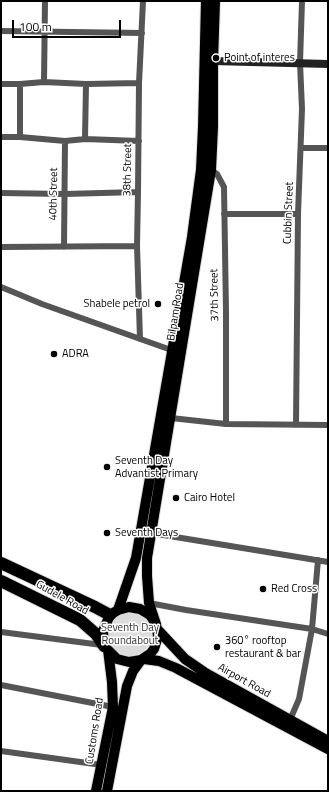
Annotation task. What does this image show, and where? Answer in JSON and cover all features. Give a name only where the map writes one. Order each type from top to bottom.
[{"type":"highway","name":"Gudele Road","points":[[1,563],[114,612]]},
{"type":"highway","name":"Gudele Road","points":[[1,581],[80,620],[96,634],[106,648]]},
{"type":"main road","name":"Bilpam Road","points":[[157,626],[149,603],[147,558],[171,418],[177,352],[201,170],[206,1]]},
{"type":"main road","name":"Bilpam Road","points":[[114,612],[136,558],[211,170],[215,1]]},
{"type":"main road","points":[[129,607],[140,609],[150,615],[157,626],[158,636],[154,649],[142,659],[129,662],[123,661],[117,659],[106,648],[103,631],[114,612],[129,607]]},
{"type":"main road","name":"Airport Road","points":[[157,626],[186,659],[198,668],[328,740]]},
{"type":"main road","name":"Customs Road","points":[[96,791],[113,707],[112,682],[106,648]]},
{"type":"main road","name":"Customs Road","points":[[107,791],[127,686],[133,671],[142,659]]},
{"type":"main road","name":"Airport Road","points":[[142,659],[159,661],[176,668],[328,749]]},
{"type":"street","points":[[44,82],[45,1]]},
{"type":"street","name":"38th Street","points":[[140,339],[138,192],[139,83],[143,1]]},
{"type":"street","name":"Cubbin Street","points":[[296,425],[302,1]]},
{"type":"street","points":[[1,30],[142,33]]},
{"type":"street","points":[[213,61],[328,64]]},
{"type":"street","points":[[1,84],[44,82],[86,84],[139,83]]},
{"type":"street","points":[[20,84],[20,137]]},
{"type":"street","points":[[85,139],[86,84]]},
{"type":"street","points":[[1,137],[65,141],[85,139],[139,141]]},
{"type":"street","name":"40th Street","points":[[64,247],[65,141]]},
{"type":"street","points":[[301,148],[328,148]]},
{"type":"street","name":"37th Street","points":[[211,170],[217,174],[224,187],[226,424]]},
{"type":"street","points":[[1,194],[138,192]]},
{"type":"street","points":[[224,214],[298,214]]},
{"type":"street","points":[[1,247],[138,246]]},
{"type":"street","points":[[1,287],[42,304],[177,352]]},
{"type":"street","points":[[171,418],[226,424],[328,425]]},
{"type":"street","points":[[151,533],[328,562]]},
{"type":"street","points":[[290,720],[299,699],[312,629],[318,560]]},
{"type":"street","points":[[149,603],[312,629],[328,634]]},
{"type":"street","points":[[1,632],[106,648]]},
{"type":"street","points":[[1,685],[113,707]]},
{"type":"street","points":[[1,751],[102,766]]},
{"type":"green space","name":"Seventh Day Roundabout","points":[[130,612],[142,616],[148,622],[152,634],[148,646],[142,652],[130,656],[118,652],[112,646],[108,634],[112,622],[118,616]]},
{"type":"place","name":"Point of interes","points":[[216,58]]},
{"type":"place","name":"Shabele petrol","points":[[158,304]]},
{"type":"place","name":"ADRA","points":[[54,354]]},
{"type":"place","name":"Seventh Day Advantist Primary","points":[[107,467]]},
{"type":"place","name":"Cairo Hotel","points":[[176,498]]},
{"type":"place","name":"Seventh Days","points":[[107,533]]},
{"type":"place","name":"Red Cross","points":[[263,589]]},
{"type":"place","name":"360° rooftop restaurant & bar","points":[[217,647]]}]
